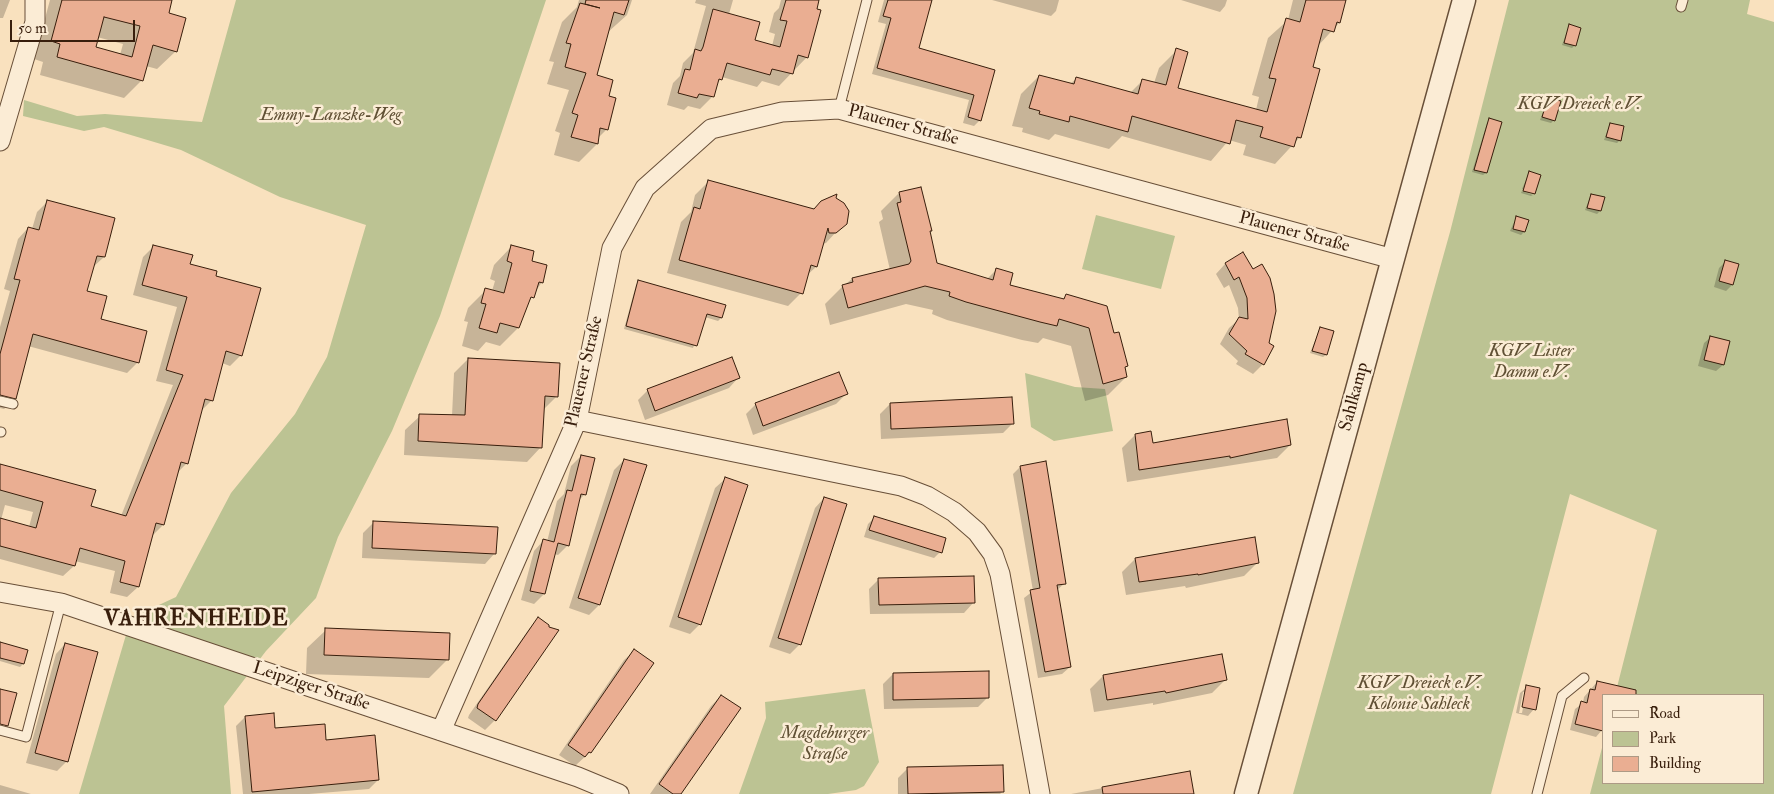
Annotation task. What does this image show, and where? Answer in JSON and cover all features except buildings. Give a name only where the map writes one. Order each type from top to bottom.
[{"type":"street","points":[[0,141],[35,22],[35,0]]},
{"type":"street","name":"Sahlkamp","points":[[1246,794],[1464,0]]},
{"type":"street","name":"Plauener Straße","points":[[442,731],[577,420],[612,248],[645,188],[711,129],[782,112],[839,109],[1393,259]]},
{"type":"street","points":[[577,420],[901,486],[927,496],[954,512],[977,532],[993,554],[1000,574],[1040,794]]},
{"type":"street","name":"Leipziger Straße","points":[[0,592],[61,604],[589,780],[618,794]]},
{"type":"lane","points":[[839,109],[868,0]]},
{"type":"lane","points":[[0,401],[13,404]]},
{"type":"lane","points":[[0,730],[26,737],[61,604]]},
{"type":"lane","points":[[1536,794],[1562,696],[1584,678]]},
{"type":"green space","name":"Emmy-Lanzke-Weg","points":[[236,0],[546,0],[440,316],[392,431],[338,537],[316,598],[266,651],[224,706],[231,794],[79,794],[131,618],[176,597],[231,493],[295,414],[327,357],[366,225],[280,197],[181,150],[104,127],[84,131],[23,116],[24,100],[77,116],[105,114],[202,122]]},
{"type":"green space","points":[[1509,0],[1750,0],[1747,14],[1774,22],[1774,794],[1590,794],[1602,748],[1602,784],[1764,784],[1764,694],[1615,694],[1657,530],[1570,494],[1491,794],[1293,794],[1450,232]]},
{"type":"green space","points":[[1096,215],[1175,236],[1161,289],[1082,269]]},
{"type":"green space","points":[[1025,373],[1075,387],[1105,389],[1113,431],[1054,441],[1031,427]]},
{"type":"green space","name":"Magdeburger Straße","points":[[865,689],[879,762],[864,786],[856,790],[828,794],[739,794],[766,718],[765,702]]},
{"type":"district","name":"VAHRENHEIDE","points":[[196,620]]},
{"type":"park label","name":"KGV Dreieck e.V.","points":[[1579,105]]},
{"type":"park label","name":"KGV Lister Damm e.V.","points":[[1531,362]]},
{"type":"park label","name":"KGV Dreieck e.V. Kolonie Sahleck","points":[[1419,694]]}]
